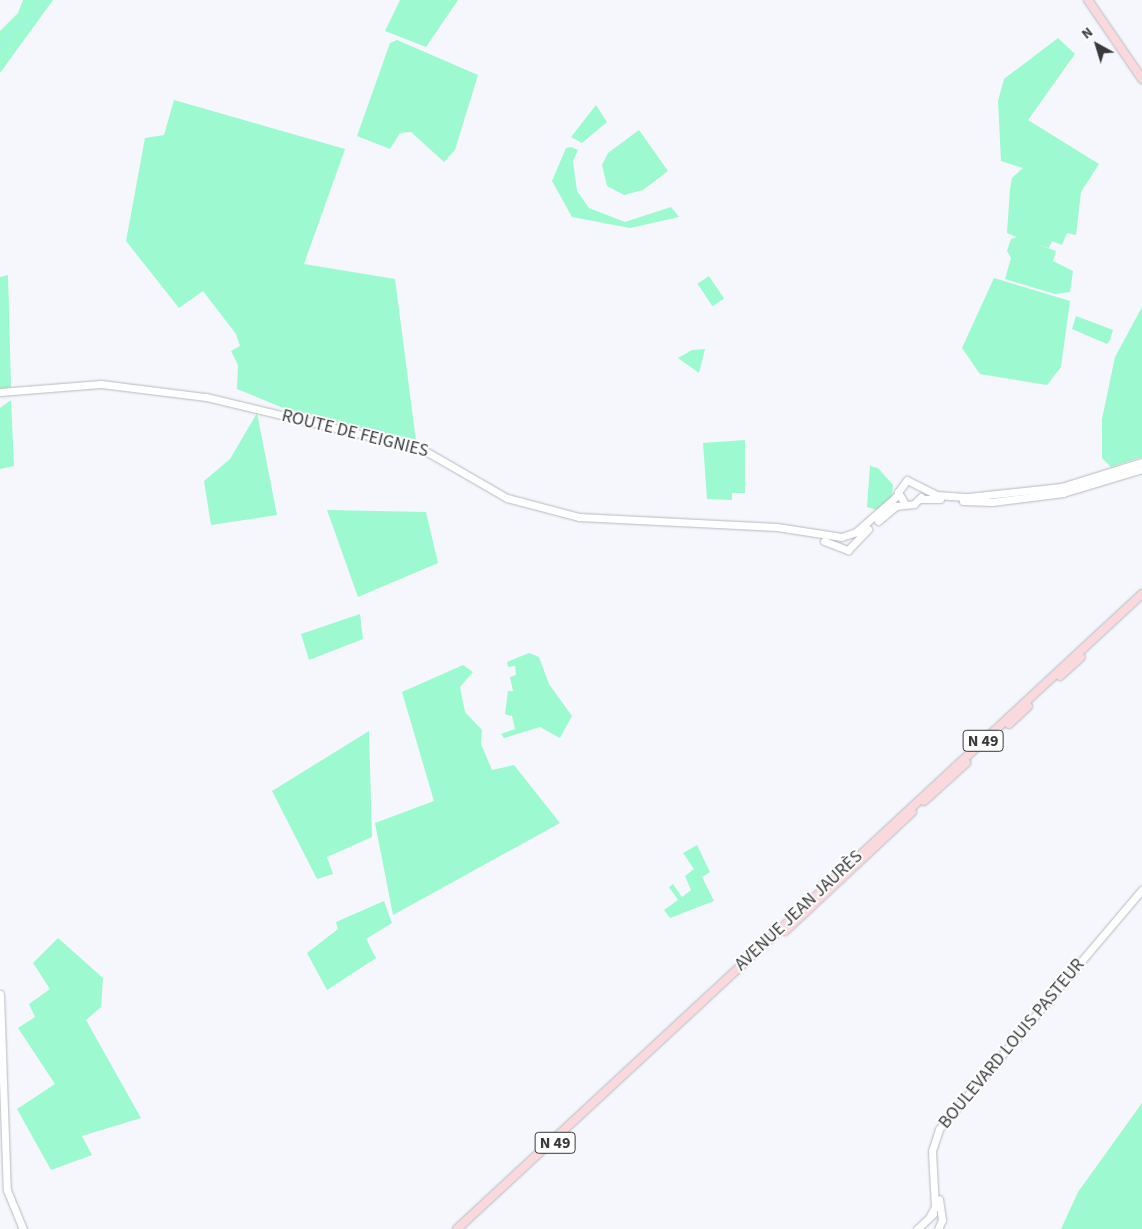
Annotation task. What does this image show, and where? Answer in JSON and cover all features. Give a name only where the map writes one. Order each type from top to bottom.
[{"type":"main road","points":[[1088,0],[1142,79]]},
{"type":"main road","name":"AVENUE JEAN JAURÈS","points":[[463,1229],[545,1149],[1142,594]]},
{"type":"main road","name":"AVENUE JEAN JAURÈS","points":[[456,1229],[1142,600]]},
{"type":"street","name":"ROUTE DE FEIGNIES","points":[[0,392],[101,384],[180,392],[422,449],[506,498],[564,515],[758,527],[840,541]]},
{"type":"street","points":[[1142,462],[1042,490],[968,497],[936,494],[907,480],[898,495],[849,536],[840,541],[848,550],[854,543],[905,504],[920,500],[1015,500],[1063,493],[1142,468]]},
{"type":"street","points":[[920,500],[922,487]]},
{"type":"street","points":[[898,495],[905,504]]},
{"type":"street","points":[[849,536],[854,543]]},
{"type":"street","name":"BOULEVARD LOUIS PASTEUR","points":[[930,1216],[935,1201],[932,1169],[939,1129],[1142,890]]},
{"type":"street","points":[[0,994],[7,1190],[23,1229]]},
{"type":"street","points":[[932,1169],[940,1216],[938,1229]]},
{"type":"street","points":[[917,1229],[930,1216],[940,1216]]},
{"type":"green space","points":[[23,0],[53,0],[0,73],[0,31],[18,13]]},
{"type":"green space","points":[[400,0],[458,0],[426,47],[385,31]]},
{"type":"green space","points":[[1058,38],[1075,54],[1028,120],[1099,164],[1081,192],[1076,235],[1067,233],[1062,245],[1052,241],[1049,248],[1036,244],[1056,251],[1053,261],[1073,271],[1070,292],[1055,294],[1005,279],[1011,258],[1007,251],[1011,239],[1017,237],[1007,233],[1010,189],[1012,178],[1023,168],[1001,161],[998,101],[1004,79]]},
{"type":"green space","points":[[397,40],[478,75],[455,150],[444,162],[411,132],[400,133],[390,149],[357,136],[390,43]]},
{"type":"green space","points":[[174,100],[345,149],[304,264],[395,279],[416,441],[288,410],[237,389],[238,365],[231,351],[240,346],[236,334],[203,291],[179,308],[126,241],[145,138],[164,135]]},
{"type":"green space","points":[[596,105],[607,122],[582,143],[571,137]]},
{"type":"green space","points":[[639,130],[668,171],[643,190],[624,195],[607,186],[602,165],[608,153]]},
{"type":"green space","points":[[571,147],[578,150],[573,161],[577,191],[589,208],[625,222],[671,207],[679,217],[630,228],[572,217],[552,181],[566,148]]},
{"type":"green space","points":[[8,275],[11,387],[0,389],[0,277]]},
{"type":"green space","points":[[709,276],[724,298],[712,306],[697,284]]},
{"type":"green space","points":[[994,278],[1070,301],[1061,367],[1047,385],[980,374],[962,348]]},
{"type":"green space","points":[[1142,307],[1142,457],[1111,467],[1102,458],[1102,419],[1115,357]]},
{"type":"green space","points":[[1076,316],[1113,330],[1107,344],[1072,329]]},
{"type":"green space","points":[[705,349],[699,373],[678,358],[692,350]]},
{"type":"green space","points":[[11,400],[14,466],[0,469],[0,408]]},
{"type":"green space","points":[[257,413],[277,515],[211,525],[204,481],[230,459]]},
{"type":"green space","points":[[745,440],[745,493],[732,493],[732,500],[707,499],[703,443]]},
{"type":"green space","points":[[870,466],[878,468],[893,485],[892,497],[877,510],[867,507]]},
{"type":"green space","points":[[327,510],[426,512],[438,563],[358,597]]},
{"type":"green space","points":[[360,614],[363,639],[309,660],[301,634]]},
{"type":"green space","points":[[529,653],[539,657],[549,684],[572,716],[560,738],[540,727],[504,738],[501,734],[515,729],[512,716],[505,714],[508,691],[513,691],[510,677],[516,675],[515,666],[508,667],[507,662]]},
{"type":"green space","points":[[463,665],[473,672],[460,687],[465,712],[482,730],[481,744],[492,770],[514,765],[560,823],[393,915],[375,823],[434,801],[402,692]]},
{"type":"green space","points":[[369,731],[372,837],[327,857],[333,874],[317,879],[272,791]]},
{"type":"green space","points":[[697,845],[710,872],[702,877],[714,901],[670,918],[664,910],[678,900],[669,887],[673,884],[682,897],[691,890],[685,876],[694,869],[683,853]]},
{"type":"green space","points":[[384,901],[392,923],[366,939],[376,958],[327,990],[307,953],[338,929],[336,922]]},
{"type":"green space","points":[[58,938],[103,978],[101,1007],[86,1020],[141,1118],[82,1136],[92,1155],[51,1170],[17,1109],[55,1084],[18,1028],[35,1017],[29,1004],[50,989],[33,963]]},
{"type":"green space","points":[[1142,1103],[1142,1229],[1061,1229],[1078,1192]]},
{"type":"waterway","points":[[0,49],[11,31],[40,10],[45,0]]}]
